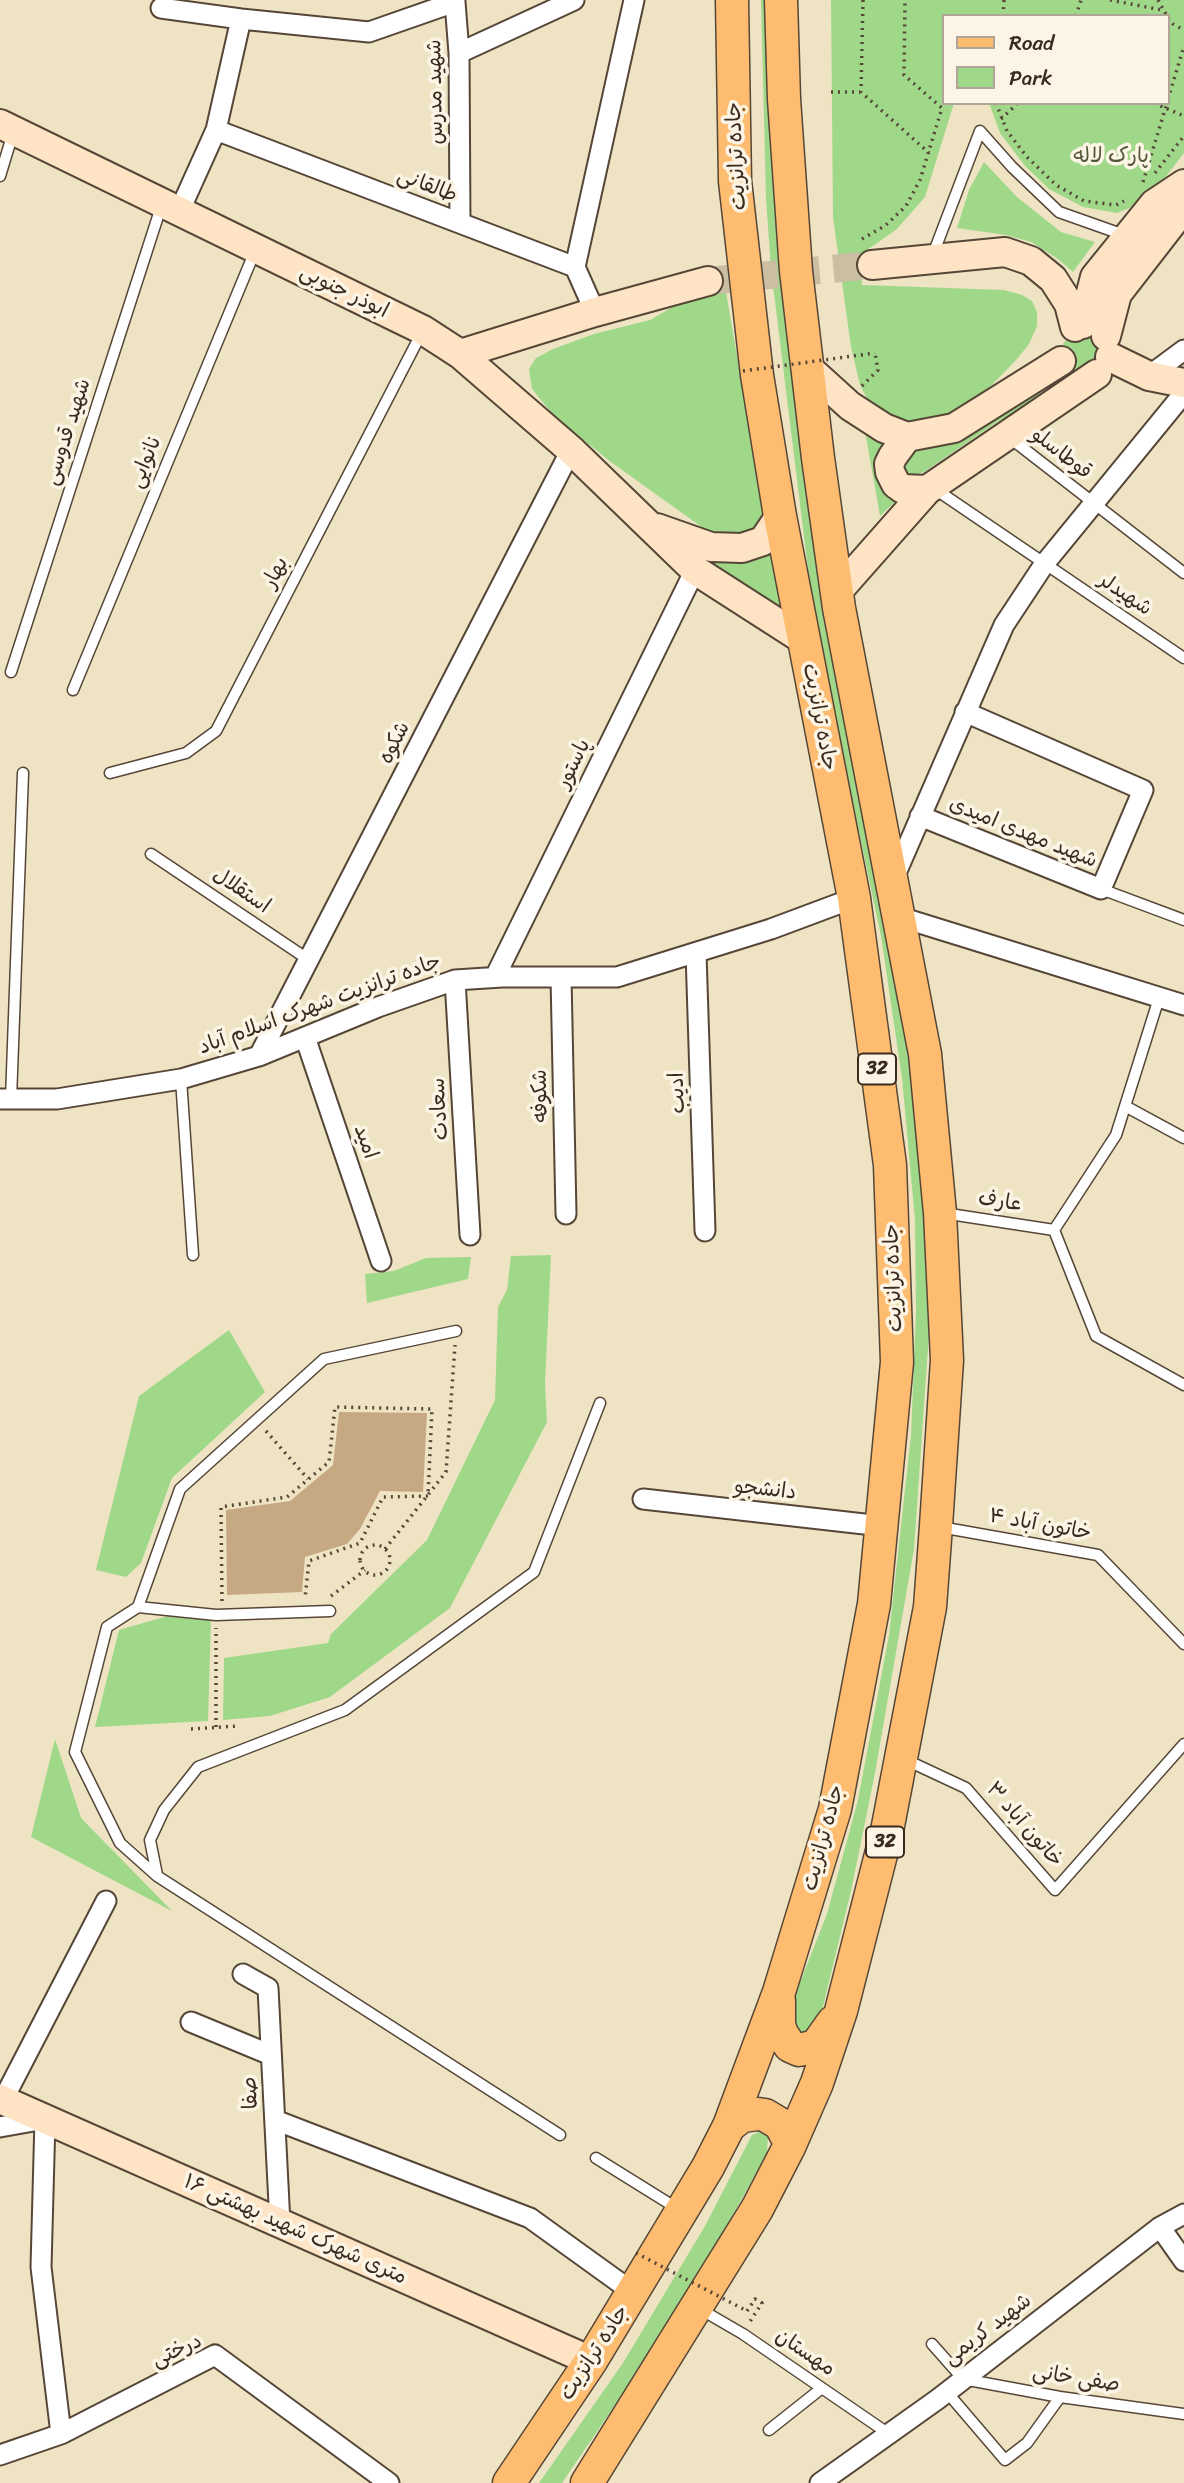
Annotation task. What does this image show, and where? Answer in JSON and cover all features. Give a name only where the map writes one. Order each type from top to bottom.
[{"type":"main road","name":"جاده ترانزیت","points":[[509,2483],[634,2293],[729,2126],[779,1992],[835,1809],[874,1604],[897,1362],[890,1165],[854,898],[780,516],[757,375],[735,181],[732,0]]},
{"type":"main road","name":"جاده ترانزیت","points":[[587,2483],[757,2209],[789,2147],[817,2082],[841,2011],[887,1831],[930,1607],[947,1360],[940,1213],[925,1054],[837,592],[807,367],[783,99],[781,0]]},
{"type":"main road","points":[[779,1992],[779,2025],[782,2035],[790,2046],[799,2050],[816,2046],[841,2011]]},
{"type":"main road","points":[[729,2126],[742,2116],[765,2115],[785,2131],[789,2147]]},
{"type":"street","points":[[459,52],[574,0]]},
{"type":"street","points":[[595,312],[575,267],[634,0]]},
{"type":"street","name":"شهید مدرس","points":[[161,8],[369,32],[457,1],[460,223]]},
{"type":"street","points":[[171,208],[216,130],[241,19]]},
{"type":"street","name":"ابوذر جنوبی","points":[[7,127],[423,330],[460,354],[571,450],[695,570],[804,640]]},
{"type":"street","name":"طالقانی","points":[[216,130],[575,267]]},
{"type":"street","points":[[837,592],[929,488],[1006,435],[1094,344],[1095,277],[1154,204],[1183,185]]},
{"type":"street","points":[[1183,185],[1172,223],[1117,293],[1094,344],[1083,377],[1070,372],[1061,361],[1059,353],[1063,337],[1094,344],[1149,376],[1184,383]]},
{"type":"street","points":[[872,265],[1004,252],[1031,261],[1053,279],[1094,344]]},
{"type":"street","points":[[460,354],[595,312],[708,281]]},
{"type":"street","points":[[1149,376],[1184,350]]},
{"type":"street","points":[[807,367],[850,406],[884,428],[907,437],[954,428],[1061,361]]},
{"type":"street","points":[[893,881],[1004,625],[1045,563],[1184,393]]},
{"type":"street","points":[[907,437],[889,464],[890,472],[896,484],[904,488],[929,488]]},
{"type":"street","name":"شکوه","points":[[259,1056],[571,450]]},
{"type":"street","points":[[645,523],[710,547],[726,549],[742,548],[763,541],[780,516]]},
{"type":"street","name":"پاستور","points":[[495,977],[695,570]]},
{"type":"street","name":"شهید مهدی امیدی","points":[[920,816],[1101,889],[1143,790],[965,712]]},
{"type":"street","name":"جاده ترانزیت شهرک اسلام آباد","points":[[5,1100],[57,1100],[181,1079],[259,1056],[378,1007],[455,980],[495,977],[617,978],[771,929],[854,898]]},
{"type":"street","points":[[900,917],[1184,1005]]},
{"type":"street","name":"ادیب","points":[[696,953],[705,1231]]},
{"type":"street","name":"شکوفه","points":[[561,977],[566,1213]]},
{"type":"street","name":"سعادت","points":[[455,980],[470,1235]]},
{"type":"street","name":"امید","points":[[306,1037],[381,1261]]},
{"type":"street","name":"دانشجو","points":[[643,1499],[882,1525]]},
{"type":"street","points":[[1,2109],[106,1901]]},
{"type":"street","name":"صفا","points":[[243,1974],[268,1988],[281,2224]]},
{"type":"street","points":[[191,2022],[271,2055]]},
{"type":"street","name":"۱۶ متری شهرک شهيد بهشتی","points":[[1,2109],[45,2119],[591,2361]]},
{"type":"street","points":[[45,2119],[41,2267],[61,2434]]},
{"type":"street","points":[[275,2120],[530,2218],[634,2293]]},
{"type":"street","name":"شهید کریمی","points":[[820,2483],[890,2434],[1160,2227],[1184,2214]]},
{"type":"street","points":[[1160,2227],[1184,2260]]},
{"type":"street","name":"درختی","points":[[0,2455],[61,2434],[215,2355],[389,2483]]},
{"type":"lane","points":[[0,176],[7,127]]},
{"type":"lane","points":[[932,259],[980,131],[1012,167],[1059,212],[1128,236]]},
{"type":"lane","name":"شهید قدوسی","points":[[11,672],[171,208]]},
{"type":"lane","name":"نانوایی","points":[[73,690],[255,249]]},
{"type":"lane","name":"بهار","points":[[110,773],[186,753],[216,731],[423,330]]},
{"type":"lane","name":"قوطاسلو","points":[[1006,435],[1184,573]]},
{"type":"lane","name":"شهیدلر","points":[[929,488],[1184,658]]},
{"type":"lane","points":[[5,1100],[23,773]]},
{"type":"lane","name":"استقلال","points":[[151,854],[309,960]]},
{"type":"lane","points":[[1101,889],[1184,920]]},
{"type":"lane","points":[[1160,998],[1116,1135],[1054,1230],[1096,1336],[1184,1385]]},
{"type":"lane","points":[[181,1079],[193,1255]]},
{"type":"lane","points":[[1125,1106],[1184,1138]]},
{"type":"lane","name":"عارف","points":[[940,1213],[1054,1230]]},
{"type":"lane","points":[[456,1331],[324,1359],[180,1489],[138,1607],[107,1627],[75,1752],[120,1843],[157,1875],[560,2135]]},
{"type":"lane","points":[[157,1875],[150,1840],[164,1810],[198,1767],[345,1710],[534,1572],[600,1403]]},
{"type":"lane","name":"خاتون آباد ۴","points":[[936,1526],[1098,1555],[1184,1644]]},
{"type":"lane","points":[[138,1607],[216,1615],[330,1611]]},
{"type":"lane","name":"خاتون آباد ۳","points":[[901,1758],[966,1788],[1055,1890],[1184,1744]]},
{"type":"lane","points":[[596,2158],[682,2211]]},
{"type":"lane","name":"مهستان","points":[[697,2307],[743,2334],[890,2434]]},
{"type":"lane","points":[[932,2344],[962,2379]]},
{"type":"lane","name":"صفی خانی","points":[[962,2379],[1060,2397],[1184,2414]]},
{"type":"lane","points":[[769,2430],[822,2388]]},
{"type":"lane","points":[[946,2391],[1006,2460],[1027,2443],[1060,2397]]},
{"type":"path","points":[[861,92],[863,0]]},
{"type":"path","points":[[862,239],[886,225],[906,206],[920,180],[942,108],[904,75],[905,0]]},
{"type":"path","points":[[1110,0],[1162,10]]},
{"type":"path","points":[[1158,0],[1165,14]]},
{"type":"path","points":[[1170,93],[1184,46]]},
{"type":"path","points":[[831,92],[861,92],[929,153]]},
{"type":"path","points":[[997,105],[1001,119],[1027,158],[1056,185],[1084,201],[1115,205],[1128,199]]},
{"type":"path","points":[[1001,119],[1016,105]]},
{"type":"path","points":[[1140,193],[1166,105]]},
{"type":"path","points":[[1170,105],[1184,116]]},
{"type":"path","points":[[1154,174],[1184,136]]},
{"type":"path","points":[[743,371],[875,353],[878,370]]},
{"type":"path","points":[[385,1549],[446,1472],[456,1331]]},
{"type":"path","points":[[222,1601],[221,1507],[287,1497],[329,1462],[335,1407],[432,1409],[428,1496]]},
{"type":"path","points":[[256,1420],[308,1479]]},
{"type":"path","points":[[318,1597],[305,1598],[309,1561],[360,1542],[383,1497],[428,1496]]},
{"type":"path","points":[[360,1542],[366,1549]]},
{"type":"path","points":[[377,1545],[385,1549],[389,1562],[384,1571],[375,1575],[365,1570],[360,1559],[366,1549],[377,1545]]},
{"type":"path","points":[[330,1597],[365,1570]]},
{"type":"path","points":[[216,1625],[216,1727]]},
{"type":"path","points":[[191,1729],[237,1726]]},
{"type":"path","points":[[636,2253],[747,2311],[755,2299],[762,2303],[743,2334]]},
{"type":"green space","points":[[761,0],[772,0],[779,255],[796,393],[897,971],[921,1159],[929,1334],[914,1549],[875,1773],[851,1891],[820,2019],[815,2027],[798,2038],[790,2008],[827,1914],[858,1800],[889,1635],[911,1435],[916,1312],[915,1220],[902,1078],[881,936],[827,681],[810,585],[771,269],[766,199]]},
{"type":"green space","name":"پارک لاله","points":[[831,0],[1184,0],[1184,153],[1147,201],[1117,213],[1083,207],[1049,189],[1025,166],[1000,133],[990,105],[1170,105],[1170,14],[942,14],[942,105],[953,105],[925,197],[897,229],[860,255],[862,285],[1004,290],[1032,301],[1037,312],[1037,326],[1029,344],[989,388],[965,407],[939,419],[907,425],[894,422],[869,402],[860,385],[851,347],[833,217]]},
{"type":"green space","points":[[984,162],[1017,197],[1061,232],[1095,242],[1073,272],[1031,242],[1006,235],[957,228],[969,190]]},
{"type":"green space","points":[[726,292],[766,524],[761,531],[732,537],[710,533],[611,462],[555,417],[532,389],[529,369],[536,358],[553,349],[594,334],[650,320],[676,305]]},
{"type":"green space","points":[[1072,333],[1097,333],[1104,359],[1080,371],[1073,369],[1063,351],[1063,344]]},
{"type":"green space","points":[[1035,389],[1042,398],[997,422],[924,472],[908,477],[898,466],[914,452],[956,440]]},
{"type":"green space","points":[[865,431],[889,439],[900,497],[880,516]]},
{"type":"green space","points":[[678,544],[776,544],[790,624]]},
{"type":"green space","points":[[551,1255],[545,1383],[547,1422],[450,1608],[330,1697],[270,1716],[223,1720],[224,1658],[328,1643],[331,1634],[427,1540],[495,1400],[498,1307],[507,1290],[511,1256]]},
{"type":"green space","points":[[471,1257],[468,1279],[367,1303],[365,1274],[394,1271],[426,1258]]},
{"type":"green space","points":[[229,1330],[265,1392],[172,1478],[141,1563],[126,1577],[96,1570],[139,1396]]},
{"type":"green space","points":[[171,1615],[211,1619],[208,1721],[95,1727],[119,1630]]},
{"type":"green space","points":[[55,1739],[81,1818],[172,1911],[31,1837]]},
{"type":"green space","points":[[761,2131],[768,2137],[767,2153],[685,2302],[562,2483],[539,2483],[623,2363],[705,2226],[752,2135]]},
{"type":"building","points":[[339,1412],[427,1413],[423,1492],[380,1491],[360,1529],[347,1544],[305,1557],[302,1592],[227,1595],[226,1510],[290,1501],[333,1465]]},
{"type":"tunnel","points":[[708,281],[872,265]]}]
